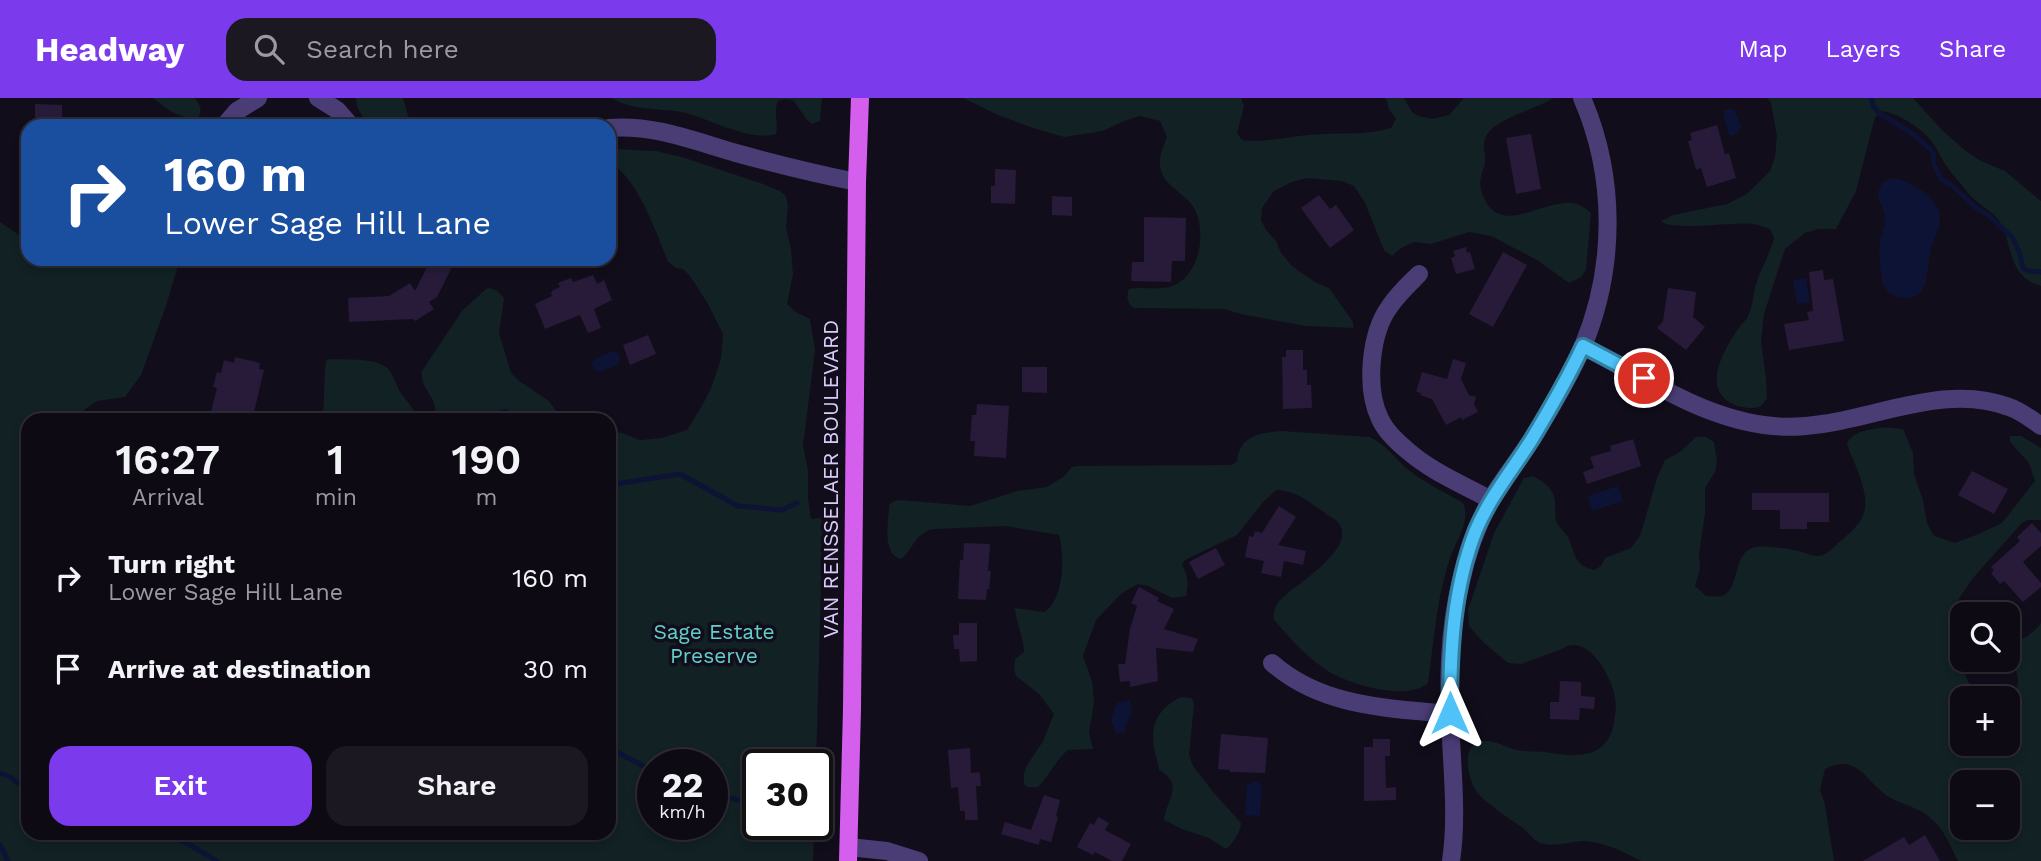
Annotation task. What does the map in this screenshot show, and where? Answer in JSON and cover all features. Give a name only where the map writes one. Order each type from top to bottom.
[{"type":"main road","name":"VAN RENSSELAER BOULEVARD","points":[[849,854],[860,98]]},
{"type":"street","points":[[230,119],[237,111],[258,98]]},
{"type":"street","points":[[318,98],[337,110],[345,119]]},
{"type":"street","points":[[1451,861],[1454,800],[1450,713],[1451,654],[1461,581],[1476,530],[1491,500],[1532,438],[1583,346],[1595,311],[1606,256],[1608,215],[1601,150],[1582,98]]},
{"type":"street","points":[[616,127],[659,131],[788,167],[857,182]]},
{"type":"street","points":[[1419,274],[1389,306],[1376,334],[1372,383],[1379,417],[1388,431],[1410,453],[1491,500]]},
{"type":"street","points":[[1583,346],[1685,400],[1728,417],[1760,425],[1815,426],[1921,403],[1966,399],[1996,402],[2041,426]]},
{"type":"street","points":[[1272,663],[1305,686],[1324,695],[1372,706],[1450,713]]},
{"type":"street","points":[[849,854],[887,850],[919,861]]},
{"type":"green space","points":[[153,98],[195,98],[200,115],[198,118],[180,116]]},
{"type":"green space","points":[[356,98],[403,98],[409,119],[364,119]]},
{"type":"green space","points":[[612,98],[822,98],[820,121],[812,124],[794,101],[778,101],[776,134],[765,136],[741,132],[681,112],[628,105]]},
{"type":"green space","points":[[963,98],[1241,98],[1244,106],[1237,133],[1242,140],[1259,141],[1391,128],[1396,119],[1386,98],[1404,98],[1412,112],[1433,119],[1449,115],[1464,98],[1553,98],[1505,120],[1489,132],[1484,142],[1485,163],[1480,180],[1481,188],[1492,210],[1503,215],[1516,215],[1557,204],[1570,203],[1585,208],[1591,213],[1586,270],[1581,277],[1569,283],[1537,260],[1491,236],[1469,232],[1431,244],[1414,242],[1392,256],[1384,250],[1365,203],[1354,186],[1341,181],[1307,178],[1274,191],[1262,208],[1261,220],[1292,266],[1329,288],[1353,322],[1353,328],[1306,326],[1223,309],[1134,308],[1128,300],[1129,289],[1167,287],[1182,281],[1190,272],[1199,250],[1200,226],[1197,215],[1189,201],[1162,174],[1160,159],[1167,137],[1160,121],[1140,116],[1103,131],[1064,137],[998,115]]},
{"type":"green space","points":[[1767,98],[1913,98],[1941,129],[1966,151],[2005,171],[2041,201],[2041,286],[2022,275],[2013,260],[2000,222],[1968,193],[1927,136],[1902,118],[1882,111],[1875,117],[1856,191],[1836,229],[1819,229],[1805,233],[1785,249],[1764,314],[1761,342],[1767,399],[1756,408],[1740,407],[1729,402],[1721,395],[1717,386],[1719,366],[1728,346],[1750,312],[1756,284],[1774,238],[1770,229],[1754,224],[1677,226],[1661,221],[1673,215],[1727,204],[1747,194],[1770,171],[1775,157],[1777,136],[1771,103]]},
{"type":"green space","name":"Sage Estate Preserve","points":[[616,149],[656,151],[682,157],[763,184],[786,196],[786,227],[793,274],[787,304],[810,319],[815,350],[803,446],[808,470],[811,519],[823,517],[816,749],[742,749],[742,840],[814,840],[813,861],[0,861],[0,222],[21,236],[21,266],[178,266],[141,375],[125,397],[97,401],[80,413],[21,413],[21,840],[616,840],[616,433],[640,440],[662,438],[687,430],[712,386],[721,358],[723,334],[690,276],[683,269],[668,262],[652,222],[628,179],[616,168]]},
{"type":"green space","points":[[486,289],[496,290],[504,298],[499,333],[511,373],[549,401],[558,413],[435,413],[435,405],[424,384],[422,371],[462,311]]},
{"type":"green space","points":[[352,359],[383,365],[390,371],[415,413],[322,413],[326,361]]},
{"type":"green space","points":[[1884,427],[1903,429],[1913,453],[1914,474],[1927,523],[1934,536],[1955,543],[2002,523],[2035,481],[2029,463],[2010,442],[2010,436],[2021,436],[2041,448],[2041,520],[2022,523],[1973,578],[1958,602],[1950,602],[1948,627],[1950,672],[1963,672],[1971,686],[1950,686],[1950,756],[2020,756],[2020,686],[2017,686],[2017,672],[2020,672],[2020,640],[2041,623],[2041,861],[1958,861],[1946,837],[1933,820],[1919,810],[1889,797],[1860,771],[1845,764],[1825,769],[1820,790],[1834,861],[1641,861],[1597,843],[1581,841],[1548,845],[1535,840],[1479,795],[1471,780],[1468,764],[1470,749],[1474,744],[1486,741],[1524,751],[1569,755],[1591,753],[1607,741],[1615,713],[1613,690],[1604,669],[1589,651],[1581,646],[1571,645],[1521,664],[1508,663],[1469,626],[1468,610],[1494,533],[1524,478],[1533,476],[1550,489],[1554,496],[1557,523],[1568,537],[1579,562],[1594,570],[1601,566],[1605,558],[1631,548],[1640,536],[1665,460],[1680,452],[1696,437],[1706,437],[1714,442],[1717,461],[1715,472],[1705,488],[1700,569],[1695,586],[1706,596],[1722,596],[1728,593],[1731,587],[1741,558],[1752,548],[1778,548],[1819,556],[1831,550],[1853,530],[1861,520],[1865,502],[1861,482],[1847,444],[1857,433]]},
{"type":"green space","points":[[1281,431],[1370,437],[1417,476],[1462,502],[1465,508],[1464,522],[1442,589],[1428,683],[1406,691],[1392,691],[1347,680],[1311,658],[1274,620],[1277,604],[1332,556],[1342,533],[1338,522],[1307,501],[1290,492],[1276,490],[1237,535],[1185,560],[1182,565],[1186,572],[1186,596],[1172,598],[1138,584],[1122,593],[1096,620],[1083,656],[1092,681],[1094,703],[1089,733],[1093,749],[1068,750],[1038,787],[1026,786],[1025,771],[1043,741],[1054,714],[1039,694],[1016,676],[1015,659],[1024,652],[1015,608],[1045,612],[1051,606],[1061,576],[1059,535],[1006,526],[934,529],[922,534],[901,559],[895,556],[888,544],[889,505],[901,500],[970,506],[1017,491],[1047,487],[1077,466],[1232,465],[1237,461],[1246,441],[1265,433]]},
{"type":"green space","points":[[1181,697],[1192,698],[1194,705],[1189,755],[1193,766],[1241,823],[1236,837],[1226,849],[1209,838],[1164,820],[1173,787],[1167,775],[1159,770],[1153,731],[1162,711]]},
{"type":"water","points":[[1730,108],[1735,110],[1741,127],[1739,132],[1732,136],[1727,134],[1723,114]]},
{"type":"water","points":[[1895,178],[1924,192],[1939,211],[1939,226],[1931,249],[1926,281],[1923,289],[1912,297],[1901,298],[1888,292],[1881,272],[1879,244],[1885,219],[1878,194],[1883,183]]},
{"type":"water","points":[[1806,278],[1810,302],[1797,304],[1793,280]]},
{"type":"water","points":[[613,351],[620,357],[618,365],[600,372],[593,368],[595,359]]},
{"type":"water","points":[[1618,486],[1623,501],[1592,511],[1588,496]]},
{"type":"water","points":[[1130,700],[1132,713],[1125,732],[1116,734],[1111,720],[1117,703]]},
{"type":"water","points":[[1252,781],[1262,785],[1260,816],[1245,815],[1247,784]]},
{"type":"building","points":[[35,104],[62,105],[62,119],[35,119]]},
{"type":"building","points":[[1717,125],[1725,154],[1729,153],[1736,178],[1707,187],[1701,168],[1696,170],[1688,141],[1692,140],[1690,133]]},
{"type":"building","points":[[1531,134],[1541,189],[1516,194],[1506,138]]},
{"type":"building","points":[[995,169],[1016,170],[1015,204],[991,203]]},
{"type":"building","points":[[1319,195],[1330,209],[1336,205],[1354,230],[1330,248],[1301,208]]},
{"type":"building","points":[[1052,196],[1072,197],[1072,216],[1052,215]]},
{"type":"building","points":[[1144,217],[1186,218],[1185,261],[1172,261],[1171,282],[1131,281],[1132,262],[1144,262]]},
{"type":"building","points":[[1466,247],[1475,269],[1456,274],[1451,258],[1455,256],[1453,251]]},
{"type":"building","points":[[1503,252],[1527,265],[1493,327],[1469,314]]},
{"type":"building","points":[[428,266],[452,266],[437,297],[429,302],[434,309],[415,321],[349,322],[348,298],[389,296],[410,283],[415,291]]},
{"type":"building","points":[[1823,270],[1824,280],[1833,279],[1844,341],[1789,350],[1784,324],[1809,320],[1807,312],[1813,311],[1809,272]]},
{"type":"building","points":[[593,275],[597,284],[604,280],[612,300],[594,309],[601,328],[588,333],[580,315],[545,329],[535,304],[552,296],[553,290],[560,287],[558,283],[571,278],[573,282]]},
{"type":"building","points":[[1668,288],[1696,292],[1693,317],[1705,327],[1686,350],[1657,328],[1663,321]]},
{"type":"building","points":[[648,335],[656,354],[630,365],[623,345]]},
{"type":"building","points":[[1286,350],[1303,350],[1303,370],[1307,370],[1307,385],[1311,385],[1312,408],[1283,409],[1282,357],[1286,357]]},
{"type":"building","points":[[235,357],[260,363],[259,369],[264,370],[254,412],[211,413],[217,388],[213,387],[217,372],[221,373],[224,360],[234,363]]},
{"type":"building","points":[[1453,359],[1466,363],[1461,379],[1469,395],[1476,397],[1474,404],[1478,412],[1446,425],[1432,399],[1416,392],[1422,372],[1447,379]]},
{"type":"building","points":[[1022,367],[1047,367],[1047,393],[1022,392]]},
{"type":"building","points":[[977,404],[1009,406],[1006,458],[974,456],[975,441],[970,441],[972,415],[976,415]]},
{"type":"building","points":[[1633,439],[1641,466],[1587,484],[1583,472],[1594,468],[1590,457],[1611,451],[1610,446]]},
{"type":"building","points":[[1972,471],[2008,489],[1994,514],[1958,495]]},
{"type":"building","points":[[1752,493],[1829,493],[1829,522],[1807,522],[1807,529],[1780,529],[1780,510],[1752,510]]},
{"type":"building","points":[[1279,506],[1296,517],[1278,545],[1306,551],[1303,565],[1284,561],[1281,577],[1261,573],[1264,561],[1245,557],[1249,536],[1253,537],[1255,531],[1262,533]]},
{"type":"building","points":[[2032,523],[2041,533],[2041,546],[2023,562],[2041,583],[2041,587],[2023,602],[2004,581],[2000,584],[1991,573],[1994,570],[1991,567],[2020,541],[2017,537]]},
{"type":"building","points":[[964,543],[990,544],[988,571],[991,571],[986,600],[958,599],[960,560],[963,560]]},
{"type":"building","points":[[1216,548],[1225,565],[1198,579],[1189,562]]},
{"type":"building","points":[[1139,587],[1159,598],[1157,601],[1174,609],[1164,629],[1198,639],[1193,652],[1156,648],[1158,681],[1130,687],[1130,681],[1120,682],[1118,664],[1125,664],[1130,629],[1137,606],[1131,603]]},
{"type":"building","points":[[959,623],[977,623],[977,661],[960,662],[959,649],[954,649],[953,635],[959,635]]},
{"type":"building","points":[[1560,681],[1581,682],[1581,696],[1595,697],[1594,709],[1580,708],[1579,720],[1550,719],[1550,702],[1559,702]]},
{"type":"building","points":[[1221,734],[1268,738],[1265,773],[1218,769]]},
{"type":"building","points":[[1373,739],[1390,739],[1390,756],[1385,756],[1386,788],[1396,787],[1396,800],[1364,801],[1364,747],[1373,747]]},
{"type":"building","points":[[970,748],[971,773],[980,772],[981,786],[976,786],[978,820],[965,820],[965,811],[960,811],[958,787],[951,788],[948,750]]},
{"type":"building","points":[[1044,795],[1060,800],[1051,842],[1040,839],[1039,845],[1001,834],[1005,822],[1031,830]]},
{"type":"building","points":[[1098,817],[1109,823],[1105,830],[1131,844],[1122,861],[1112,861],[1077,847],[1090,823],[1094,825]]},
{"type":"building","points":[[1925,835],[1940,861],[1863,861],[1904,837],[1909,845]]},
{"type":"waterway","points":[[1871,98],[1873,106],[1880,114],[1913,134],[1933,152],[1934,164],[1941,179],[2012,237],[2023,268],[2041,272]]},
{"type":"waterway","points":[[501,413],[506,411]]},
{"type":"waterway","points":[[616,484],[680,474],[738,506],[782,510],[797,503]]},
{"type":"waterway","points":[[616,752],[637,763]]},
{"type":"waterway","points":[[0,773],[21,786]]},
{"type":"waterway","points":[[728,797],[742,801]]},
{"type":"waterway","points":[[179,840],[217,861]]},
{"type":"waterway","points":[[0,845],[8,861]]},
{"type":"route","points":[[1450,713],[1451,654],[1461,581],[1476,530],[1491,500],[1553,404],[1583,346],[1644,378]]}]
